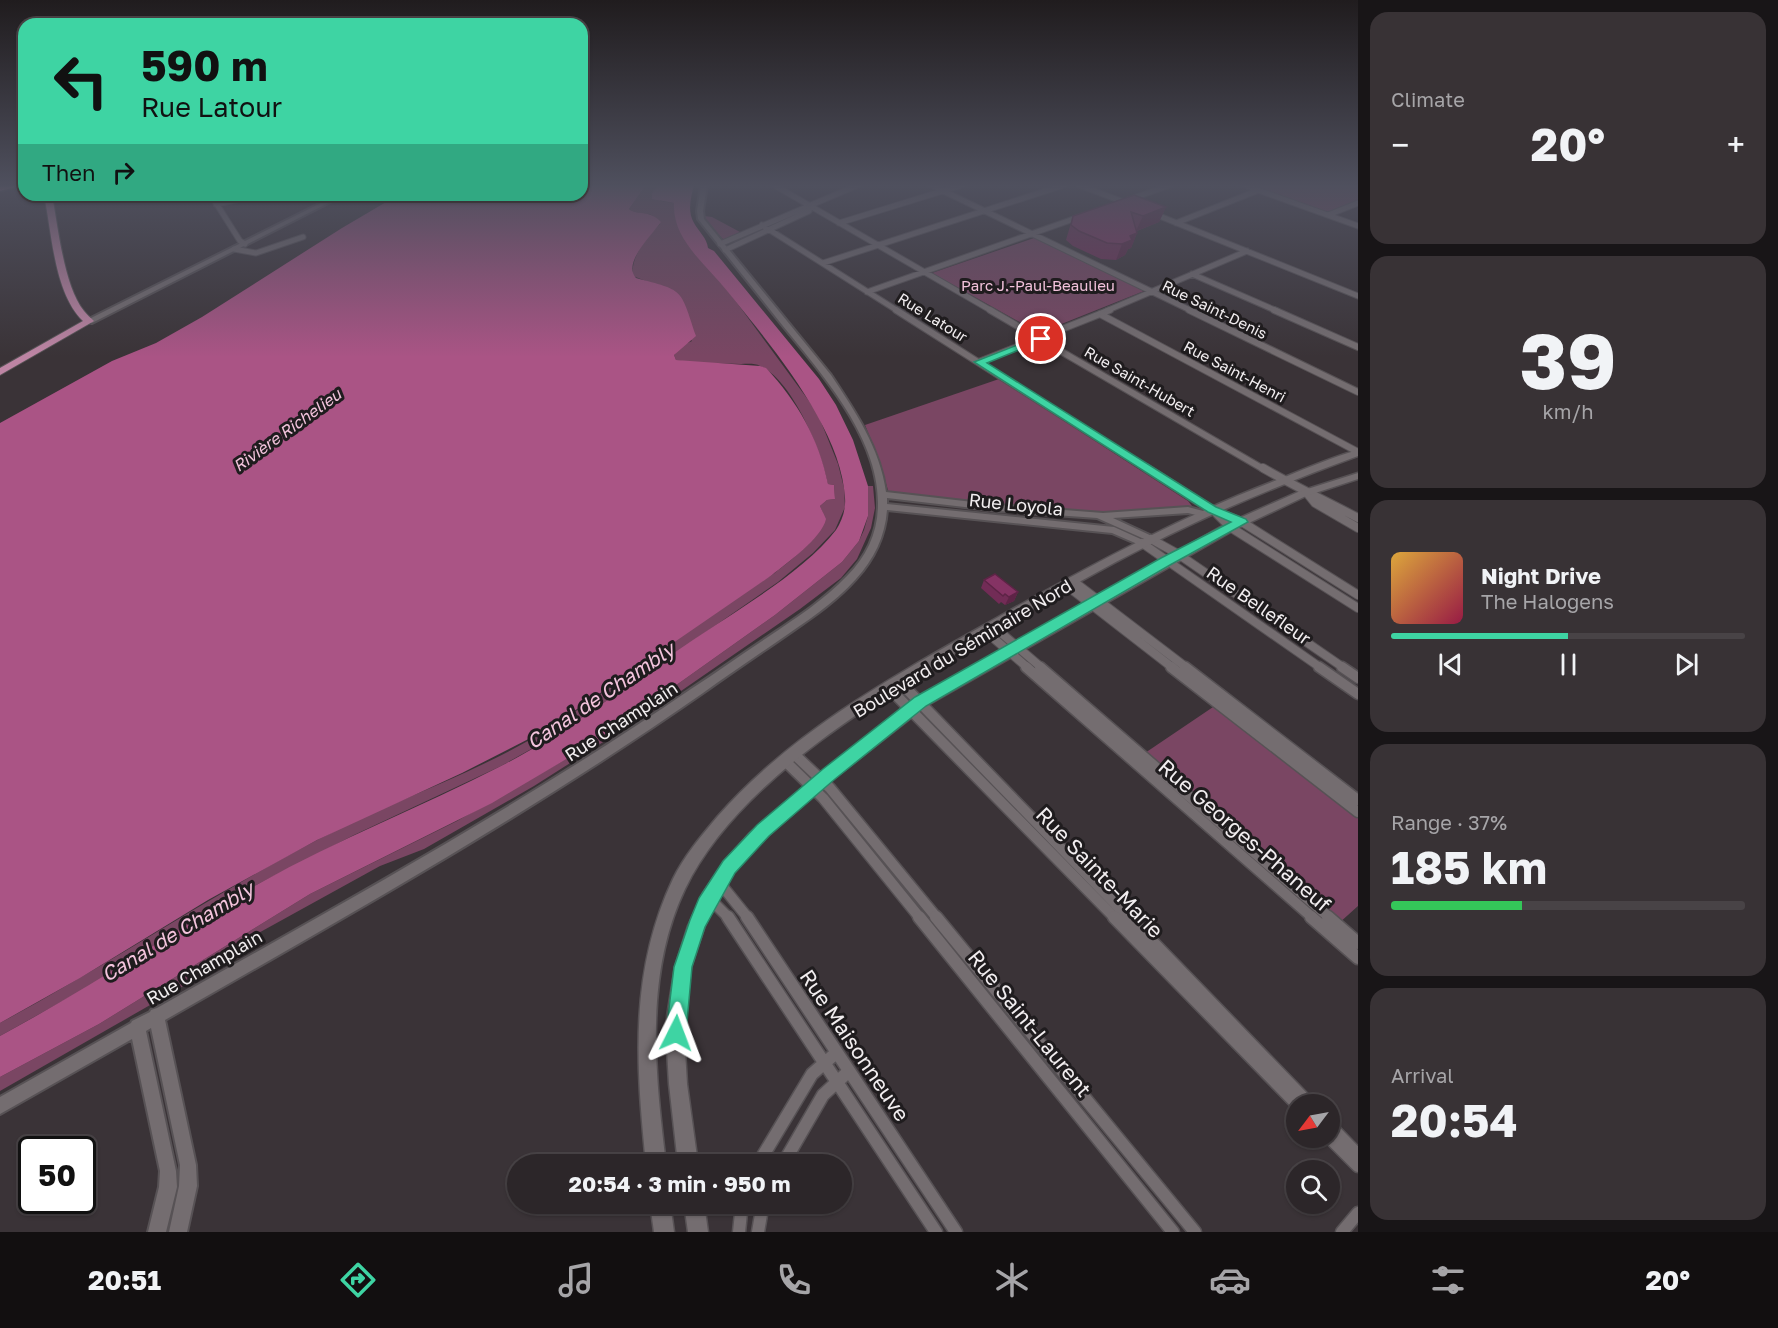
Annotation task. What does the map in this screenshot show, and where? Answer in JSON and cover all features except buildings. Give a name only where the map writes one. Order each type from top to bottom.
[{"type":"main road","points":[[0,372],[89,321],[79,314],[73,304],[56,242]]},
{"type":"main road","name":"Boulevard du Séminaire Nord","points":[[655,1154],[646,1068],[645,1028],[648,986],[661,928],[680,883],[711,834],[741,801],[790,758],[894,684],[989,628],[1146,541],[1283,480],[1358,452]]},
{"type":"main road","name":"Boulevard du Séminaire Nord","points":[[687,1154],[678,1084],[676,1016],[685,960],[696,926],[718,882],[754,839],[818,783],[916,705],[1165,561],[1230,527],[1306,493],[1358,476]]},
{"type":"main road","points":[[662,1214],[664,1232]]},
{"type":"main road","points":[[696,1214],[698,1232]]},
{"type":"street","points":[[89,321],[247,242]]},
{"type":"street","points":[[234,249],[256,254],[288,242]]},
{"type":"street","name":"Rue Champlain","points":[[0,1106],[527,802],[692,696],[855,575],[868,558],[878,539],[884,501],[870,449],[843,398],[719,242]]},
{"type":"street","points":[[723,247],[731,242]]},
{"type":"street","points":[[723,247],[734,242]]},
{"type":"street","name":"Rue Latour","points":[[790,242],[979,362],[1358,608]]},
{"type":"street","name":"Rue Saint-Hubert","points":[[874,242],[1283,480],[1358,518]]},
{"type":"street","points":[[823,263],[886,242]]},
{"type":"street","points":[[867,292],[1007,242]]},
{"type":"street","name":"Rue Saint-Denis","points":[[1049,242],[1358,392]]},
{"type":"street","points":[[1226,242],[1358,296]]},
{"type":"street","points":[[979,362],[1041,339],[1247,251]]},
{"type":"street","points":[[1192,274],[1358,347]]},
{"type":"street","name":"Rue Saint-Henri","points":[[1100,314],[1358,452]]},
{"type":"street","name":"Rue Saint-Hubert","points":[[1306,493],[1315,503],[1358,528]]},
{"type":"street","name":"Rue Loyola","points":[[884,501],[1100,515],[1188,510],[1208,512]]},
{"type":"street","name":"Rue Loyola","points":[[884,501],[1000,520],[1114,530],[1146,541]]},
{"type":"street","points":[[999,508],[1000,520]]},
{"type":"street","name":"Rue Latour","points":[[1208,512],[1242,522],[1358,595]]},
{"type":"street","name":"Rue Loyola","points":[[1100,515],[1146,541]]},
{"type":"street","name":"Rue Bellefleur","points":[[1146,541],[1178,554],[1358,678]]},
{"type":"street","name":"Rue Bellefleur","points":[[1146,541],[1165,561],[1358,694]]},
{"type":"street","points":[[1271,552],[1281,546]]},
{"type":"street","points":[[1318,582],[1327,575]]},
{"type":"street","points":[[1069,583],[1213,694],[1358,800]]},
{"type":"street","name":"Rue Georges-Phaneuf","points":[[989,628],[1139,760],[1358,943]]},
{"type":"street","name":"Rue Sainte-Marie","points":[[894,684],[1170,967],[1299,1094]]},
{"type":"street","points":[[1213,694],[1358,812]]},
{"type":"street","name":"Rue Saint-Laurent","points":[[790,758],[818,783],[949,944],[1086,1124],[1173,1232]]},
{"type":"street","name":"Rue Georges-Phaneuf","points":[[1139,760],[1358,958]]},
{"type":"street","name":"Rue Maisonneuve","points":[[718,882],[742,910],[956,1232]]},
{"type":"street","name":"Rue Maisonneuve","points":[[709,898],[720,906],[734,925],[936,1232]]},
{"type":"street","name":"Rue Saint-Laurent","points":[[949,944],[1098,1113],[1195,1232]]},
{"type":"street","name":"Rue Sainte-Marie","points":[[1170,967],[1288,1094]]},
{"type":"street","points":[[156,1015],[188,1165],[188,1186],[178,1232]]},
{"type":"street","points":[[137,1026],[168,1171],[168,1187],[158,1232]]},
{"type":"street","points":[[764,1154],[812,1074],[836,1053]]},
{"type":"street","points":[[789,1154],[823,1095],[849,1071]]},
{"type":"street","name":"Rue Saint-Laurent","points":[[1086,1124],[1098,1113]]},
{"type":"street","points":[[1340,1136],[1358,1155]]},
{"type":"street","points":[[1340,1148],[1358,1166]]},
{"type":"street","points":[[1342,1232],[1358,1213]]},
{"type":"street","points":[[739,1232],[741,1214]]},
{"type":"street","points":[[759,1232],[761,1214]]},
{"type":"green space","points":[[644,242],[688,242],[729,292],[817,412],[838,464],[844,488],[845,507],[835,530],[813,553],[778,582],[560,733],[501,766],[354,835],[260,883],[111,974],[0,1036],[0,1023],[278,861],[347,825],[492,760],[548,729],[577,711],[715,612],[772,575],[812,540],[822,523],[823,514],[820,506],[827,500],[835,499],[834,485],[828,484],[812,436],[794,401],[772,373],[758,365],[676,360],[674,355],[681,346],[692,341],[646,281],[633,276],[637,255]]},
{"type":"green space","name":"Parc J.-Paul-Beaulieu","points":[[1021,242],[1043,242],[1144,291],[1039,333],[932,273]]},
{"type":"green space","points":[[999,379],[1188,501],[1192,506],[1188,510],[1102,513],[1056,511],[889,494],[880,462],[865,425]]},
{"type":"green space","points":[[868,486],[873,486],[875,508],[871,528],[857,559],[841,578],[800,609],[652,711],[534,786],[424,849],[380,866],[235,946],[217,960],[213,969],[0,1091],[0,1077],[99,1024],[310,894],[457,821],[575,754],[637,713],[775,615],[842,562],[859,541],[864,530],[868,516]]},
{"type":"green space","points":[[1219,703],[1358,812],[1358,906],[1338,924],[1142,755]]},
{"type":"water","name":"Rivière Richelieu","points":[[319,242],[644,242],[633,265],[636,278],[672,289],[678,294],[687,308],[696,336],[674,355],[676,360],[766,368],[797,407],[813,436],[828,484],[834,485],[835,499],[827,500],[820,506],[826,519],[818,534],[803,550],[772,575],[548,729],[462,773],[317,840],[208,900],[80,978],[0,1023],[0,423],[112,361],[156,343],[202,317]]},
{"type":"water","points":[[686,242],[706,242],[708,248],[714,251],[819,379],[836,405],[853,440],[868,486],[868,516],[859,541],[842,562],[775,615],[575,754],[492,803],[310,894],[99,1024],[0,1077],[0,1036],[289,867],[526,753],[768,590],[806,561],[836,530],[845,506],[841,471],[818,416],[764,336]]},
{"type":"route","points":[[676,1033],[683,967],[696,926],[718,882],[763,831],[910,709],[1165,561],[1242,522],[1212,510],[979,362],[1041,339]]},
{"type":"water label","name":"Canal de Chambly","points":[[600,695]]},
{"type":"water label","name":"Canal de Chambly","points":[[177,931]]}]
